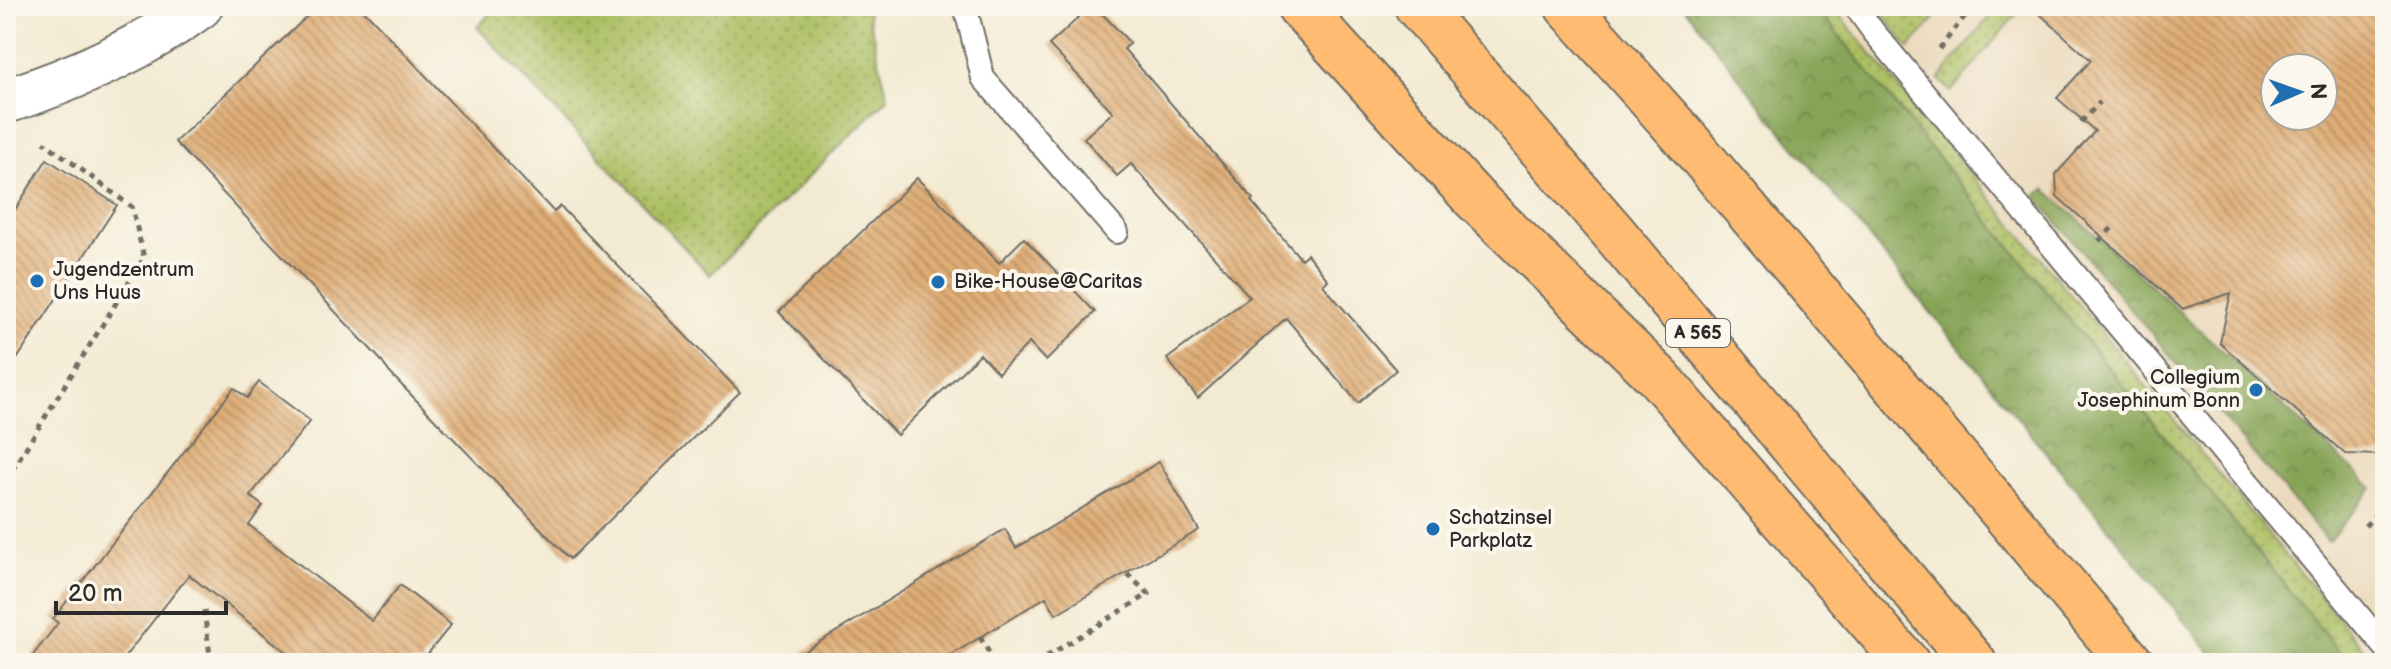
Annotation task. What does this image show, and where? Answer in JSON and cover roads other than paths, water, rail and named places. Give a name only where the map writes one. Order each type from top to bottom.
[{"type":"highway","points":[[1299,6],[1474,198],[1659,378],[1907,663]]},
{"type":"highway","name":"A 565","points":[[1417,6],[1624,245],[1974,663]]},
{"type":"highway","points":[[1567,6],[1687,140],[2131,663]]},
{"type":"highway","points":[[1591,6],[1687,140]]},
{"type":"street","points":[[6,101],[107,62],[169,28],[200,6]]},
{"type":"lane","points":[[965,6],[983,78],[1117,232]]},
{"type":"lane","points":[[1855,6],[2385,647]]},
{"type":"place","name":"Jugendzentrum Uns Huus","points":[[37,281]]},
{"type":"place","name":"Bike-House@Caritas","points":[[938,282]]},
{"type":"place","name":"Collegium Josephinum Bonn","points":[[2256,390]]},
{"type":"place","name":"Schatzinsel Parkplatz","points":[[1433,529]]}]
